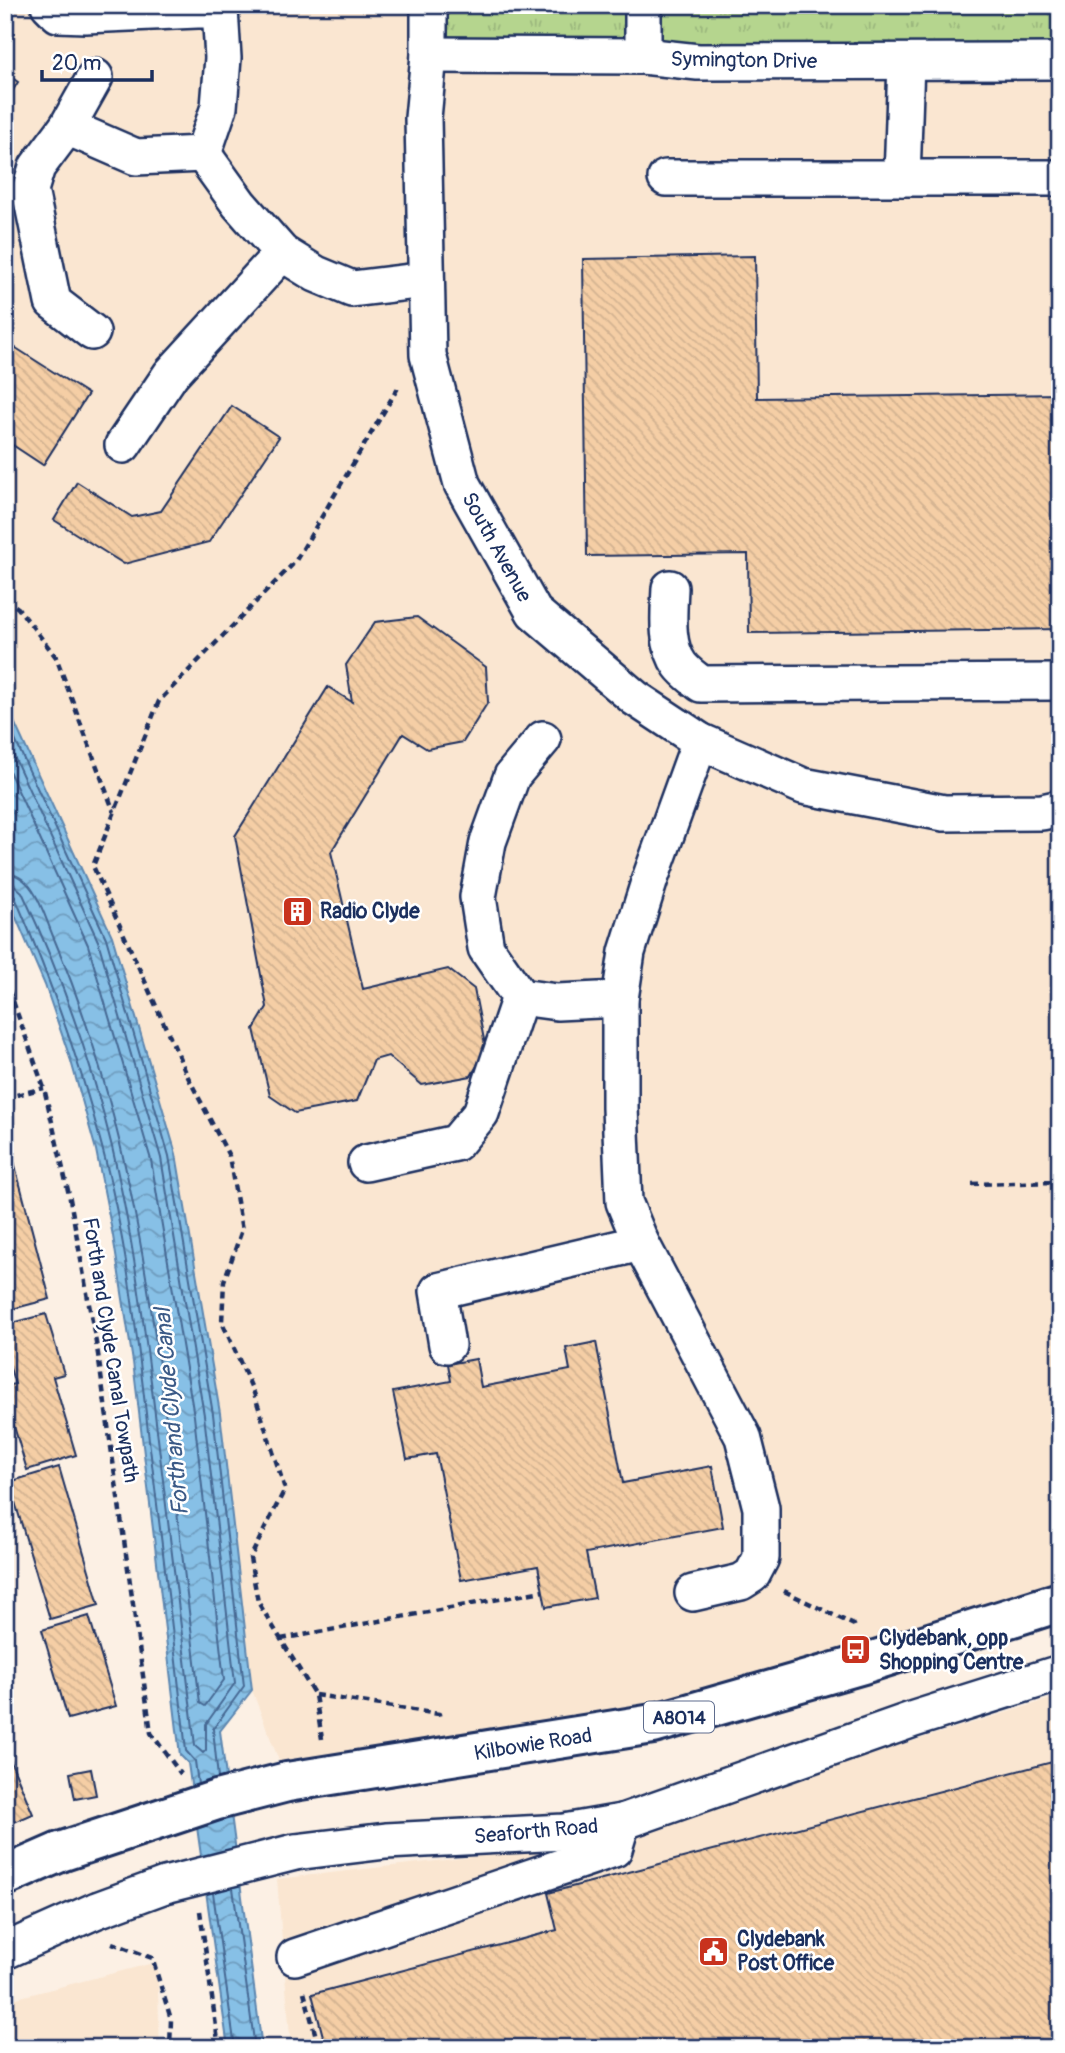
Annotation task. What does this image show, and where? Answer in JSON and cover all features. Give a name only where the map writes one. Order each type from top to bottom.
[{"type":"main road","name":"Kilbowie Road","points":[[5,1876],[60,1852],[217,1800],[287,1782],[653,1724],[863,1664],[1060,1602]]},
{"type":"street","points":[[48,5],[58,14],[85,15],[220,9],[223,58],[219,107],[203,154]]},
{"type":"street","name":"South Avenue","points":[[429,5],[429,55],[423,118],[428,355],[462,484],[534,612],[635,698],[700,741],[803,786],[944,813],[1054,812]]},
{"type":"street","points":[[643,5],[643,57]]},
{"type":"street","name":"Symington Drive","points":[[429,55],[643,57],[698,62],[1060,61]]},
{"type":"street","points":[[902,178],[906,62]]},
{"type":"street","points":[[92,332],[53,302],[30,190],[37,167],[67,127],[95,77]]},
{"type":"street","points":[[67,127],[136,157],[203,154]]},
{"type":"street","points":[[203,154],[239,204],[282,253],[316,274],[352,289],[426,281]]},
{"type":"street","points":[[666,178],[1060,178]]},
{"type":"street","points":[[123,446],[171,373],[282,253]]},
{"type":"street","points":[[670,588],[668,624],[674,651],[680,666],[701,684],[1060,682]]},
{"type":"street","points":[[543,739],[512,776],[488,842],[478,897],[486,948],[520,997],[557,1002],[620,999]]},
{"type":"street","points":[[693,1593],[741,1582],[752,1575],[761,1558],[761,1508],[743,1437],[641,1243],[624,1202],[620,1108],[620,999],[627,952],[650,879],[700,741]]},
{"type":"street","points":[[366,1163],[456,1143],[481,1113],[520,997]]},
{"type":"street","points":[[447,1345],[438,1291],[641,1243]]},
{"type":"street","name":"Seaforth Road","points":[[5,1951],[97,1910],[165,1885],[295,1852],[386,1841],[564,1832],[622,1822],[914,1719],[1060,1673]]},
{"type":"street","points":[[295,1957],[614,1849],[622,1822]]},
{"type":"path","points":[[428,337],[295,562],[159,701],[93,866],[188,1077],[229,1156],[242,1230],[224,1281],[222,1322],[254,1393],[285,1489],[250,1558],[258,1602],[315,1695],[439,1714],[445,1758]]},
{"type":"path","points":[[5,598],[18,608],[56,657],[115,813]]},
{"type":"path","name":"Forth and Clyde Canal Towpath","points":[[5,979],[44,1088],[70,1199],[98,1354],[151,1733]]},
{"type":"path","points":[[5,1098],[44,1088]]},
{"type":"path","points":[[972,1184],[1060,1182]]},
{"type":"path","points":[[752,1575],[854,1625],[863,1664]]},
{"type":"path","points":[[281,1639],[543,1591]]},
{"type":"path","points":[[295,1957],[319,2048]]},
{"type":"shaded area","points":[[5,5],[1060,5],[1060,1602],[653,1724],[287,1782],[252,1690],[220,1413],[176,1154],[112,936],[5,702]]},
{"type":"shaded area","points":[[1060,1696],[1060,2048],[291,2048],[277,1879],[570,1846]]},
{"type":"shaded area","points":[[157,1962],[160,2048],[5,2048],[5,2001]]},
{"type":"green space","points":[[429,5],[1060,5],[1060,61],[429,55]]},
{"type":"water","name":"Forth and Clyde Canal","points":[[5,702],[112,936],[176,1154],[220,1413],[252,1690],[220,1731],[262,2048],[228,2048],[188,1763],[180,1755],[133,1362],[113,1236],[96,1150],[71,1061],[45,985],[5,892]]},
{"type":"building","points":[[5,73],[18,82],[5,103]]},
{"type":"building","points":[[755,256],[757,398],[1060,394],[1060,629],[749,633],[748,554],[587,556],[583,259]]},
{"type":"building","points":[[5,341],[88,394],[43,465],[5,440]]},
{"type":"building","points":[[232,406],[279,437],[209,542],[124,564],[54,520],[77,482],[132,517],[161,511]]},
{"type":"building","name":"Radio Clyde","points":[[417,617],[486,667],[488,702],[463,742],[427,749],[403,734],[331,852],[363,989],[448,969],[474,989],[486,1050],[471,1076],[422,1085],[388,1056],[374,1060],[357,1101],[295,1113],[270,1096],[254,1029],[267,1007],[235,836],[328,687],[352,702],[346,665],[375,622]]},
{"type":"building","points":[[5,1135],[50,1299],[5,1311]]},
{"type":"building","points":[[46,1314],[64,1374],[53,1377],[76,1455],[27,1470],[5,1396],[5,1386],[15,1384],[5,1352],[5,1325]]},
{"type":"building","points":[[596,1342],[623,1483],[712,1466],[723,1527],[586,1553],[595,1598],[546,1607],[538,1566],[461,1580],[436,1454],[407,1459],[393,1392],[451,1381],[448,1364],[476,1359],[481,1387],[570,1370],[566,1348]]},
{"type":"building","points":[[59,1467],[99,1605],[50,1619],[9,1482]]},
{"type":"building","points":[[89,1616],[116,1706],[68,1719],[42,1630]]},
{"type":"building","points":[[5,1748],[33,1814],[5,1826]]},
{"type":"building","points":[[1060,1760],[1060,2048],[326,2048],[312,1994],[557,1930],[548,1893]]},
{"type":"building","points":[[91,1769],[96,1795],[75,1799],[70,1773]]},
{"type":"place","name":"Radio Clyde","points":[[297,911]]},
{"type":"place","name":"Clydebank, opp Shopping Centre","points":[[856,1650]]},
{"type":"place","name":"Clydebank Post Office","points":[[714,1951]]}]
